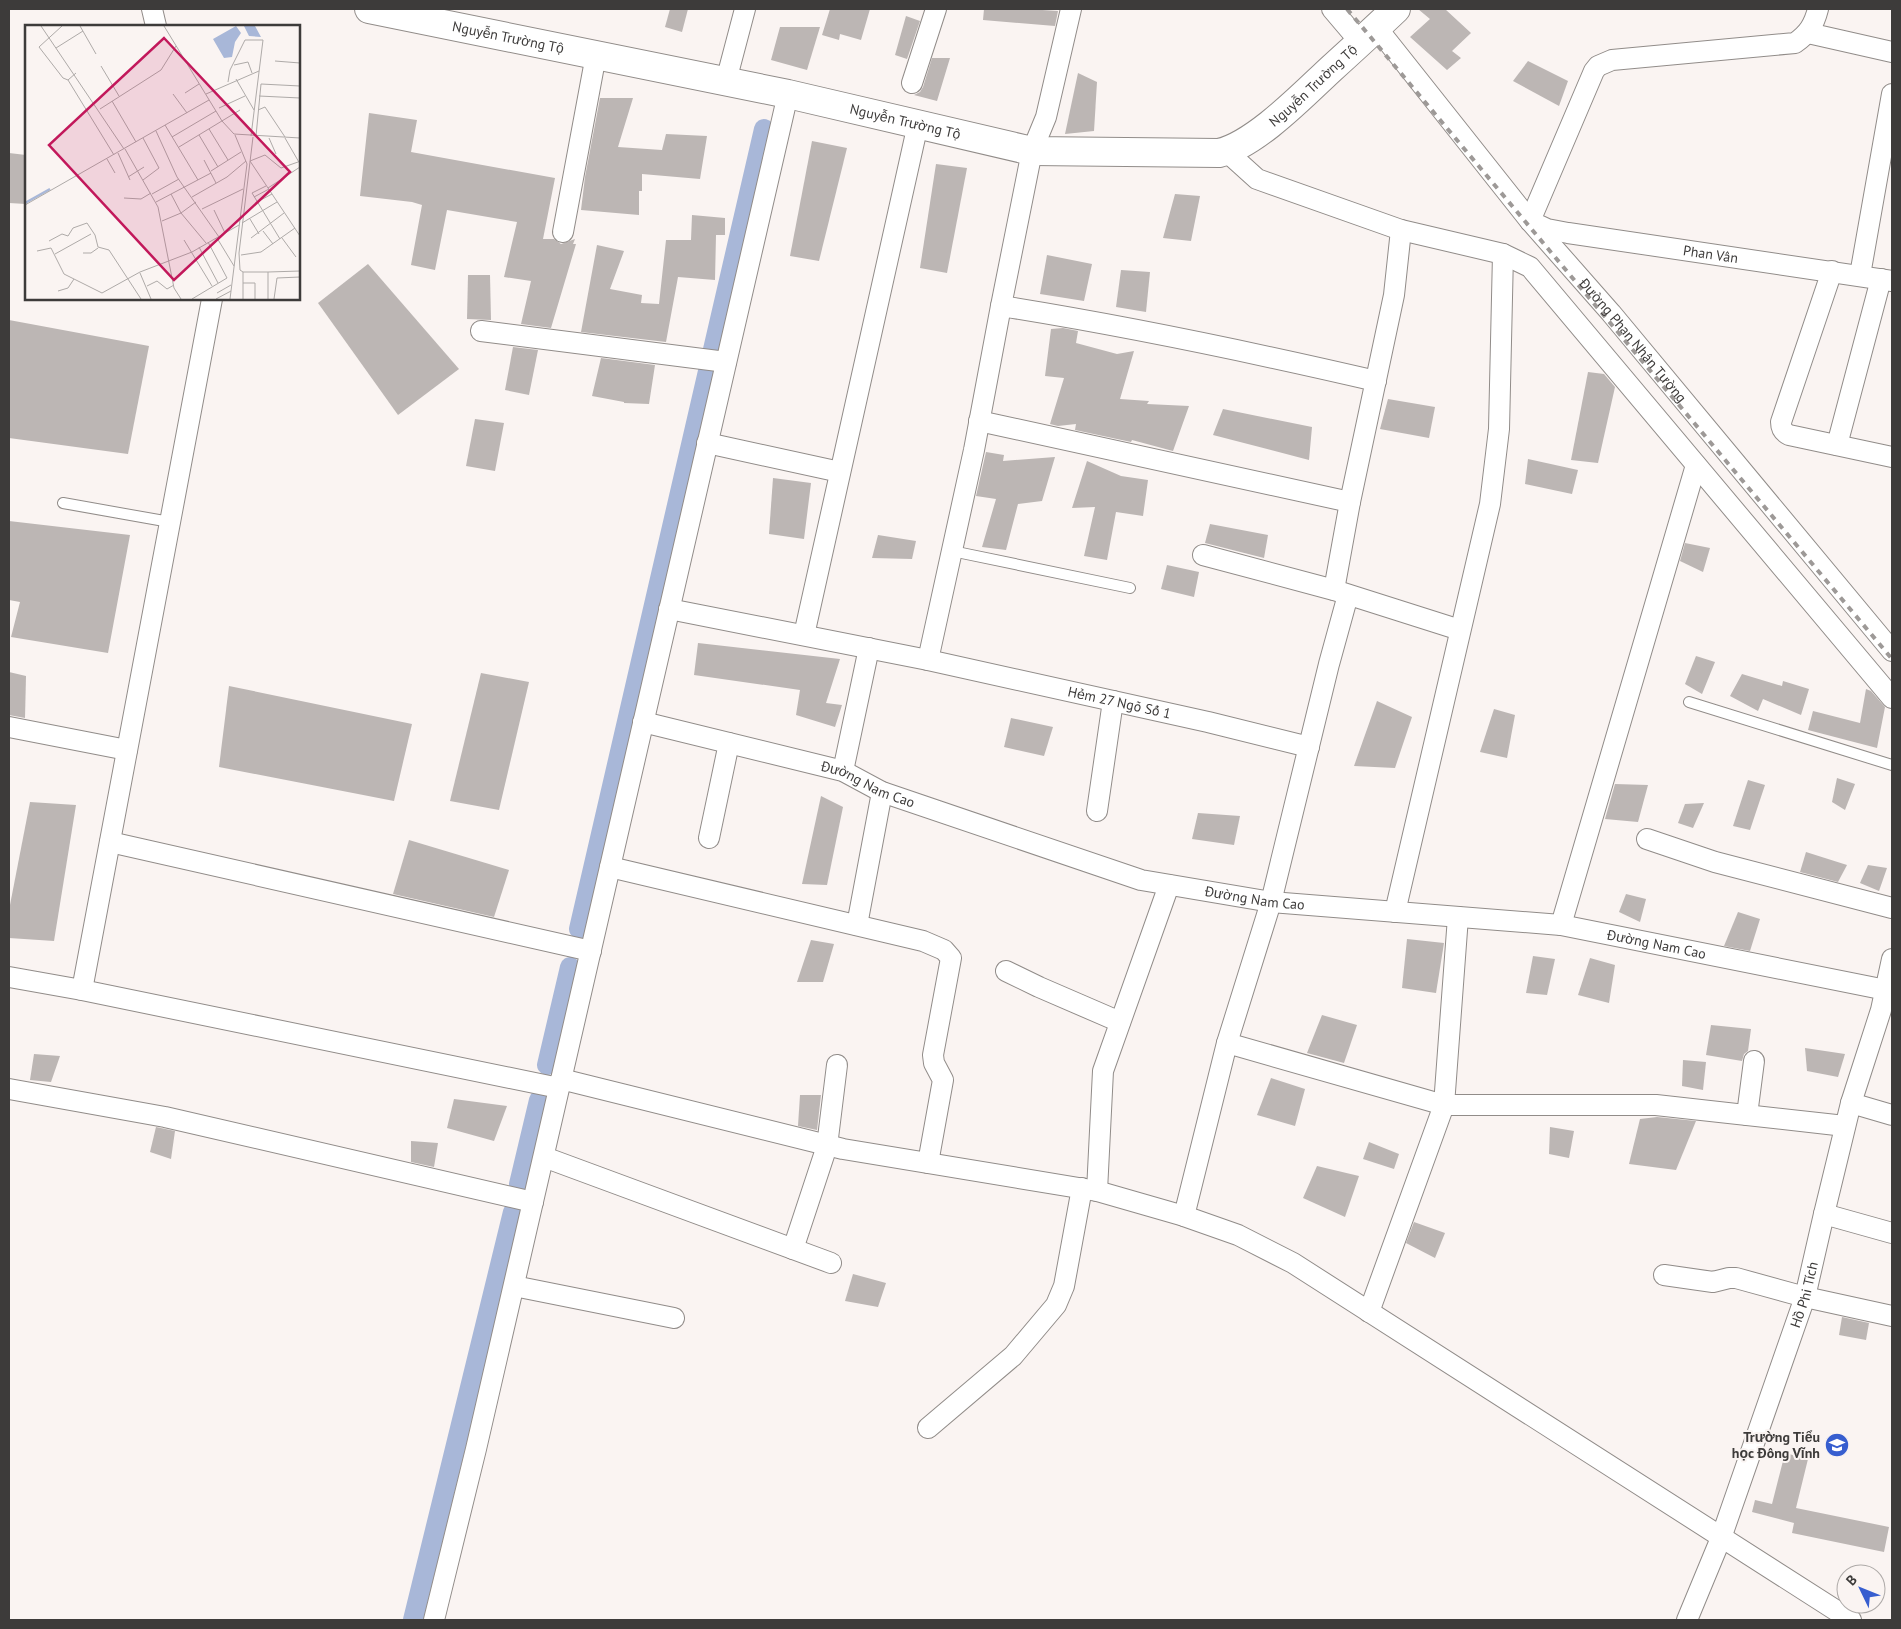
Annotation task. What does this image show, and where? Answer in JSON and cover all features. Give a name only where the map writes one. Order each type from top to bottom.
[{"type":"main road","name":"Nguyễn Trường Tộ","points":[[369,9],[788,94],[1032,151],[1219,153],[1250,138],[1280,116],[1384,19]]},
{"type":"street","points":[[152,9],[156,25]]},
{"type":"street","points":[[726,81],[745,9]]},
{"type":"street","points":[[912,83],[936,9]]},
{"type":"street","points":[[928,660],[979,421],[1032,151],[1046,117],[1071,9]]},
{"type":"street","name":"Đường Phan Nhân Tường","points":[[1332,9],[1384,19],[1530,221],[1610,313],[1892,651]]},
{"type":"street","points":[[1530,221],[1594,70],[1598,66],[1612,60],[1795,43],[1808,33],[1816,18],[1818,9]]},
{"type":"street","points":[[1808,33],[1892,52]]},
{"type":"street","points":[[563,232],[596,55]]},
{"type":"street","points":[[434,1620],[544,1157],[788,94]]},
{"type":"street","points":[[1860,276],[1892,94]]},
{"type":"street","points":[[804,635],[918,124]]},
{"type":"street","points":[[1226,151],[1257,179],[1401,230],[1503,254],[1530,266],[1892,698]]},
{"type":"street","name":"Phan Vân","points":[[1530,221],[1547,229],[1568,233],[1887,280]]},
{"type":"street","points":[[1184,1216],[1227,1043],[1271,902],[1328,664],[1341,593],[1350,502],[1394,295],[1401,230]]},
{"type":"street","points":[[1395,912],[1490,504],[1499,429],[1503,254]]},
{"type":"street","points":[[1832,271],[1781,422],[1781,427],[1784,432],[1790,435],[1837,445],[1891,452]]},
{"type":"street","points":[[1837,445],[1887,280]]},
{"type":"street","points":[[82,990],[212,300]]},
{"type":"street","points":[[1001,306],[1096,321],[1202,342],[1376,381]]},
{"type":"street","points":[[481,330],[726,362]]},
{"type":"street","points":[[979,421],[1350,502]]},
{"type":"street","points":[[707,443],[840,472]]},
{"type":"street","points":[[1561,925],[1696,464]]},
{"type":"street","points":[[1203,555],[1341,593],[1460,630]]},
{"type":"street","name":"Hẻm 27 Ngõ Số 1","points":[[670,609],[928,660],[1309,747]]},
{"type":"street","points":[[843,771],[869,648]]},
{"type":"street","points":[[1097,811],[1113,701]]},
{"type":"street","name":"Đường Nam Cao","points":[[644,722],[843,771],[882,792],[1141,880],[1271,902],[1561,925],[1886,990]]},
{"type":"street","points":[[9,727],[127,750]]},
{"type":"street","points":[[709,838],[729,743]]},
{"type":"street","points":[[857,926],[882,792]]},
{"type":"street","points":[[1647,839],[1715,862],[1892,908]]},
{"type":"street","points":[[110,842],[591,951]]},
{"type":"street","points":[[610,867],[923,941],[944,950],[952,958],[934,1055],[934,1063],[943,1080],[928,1164]]},
{"type":"street","points":[[928,1428],[1013,1356],[1056,1305],[1064,1286],[1089,1189],[1103,1071],[1169,885]]},
{"type":"street","points":[[1369,1312],[1444,1105],[1458,917]]},
{"type":"street","name":"Hồ Phi Tích","points":[[1688,1620],[1721,1538],[1806,1297],[1851,1104],[1887,1011],[1886,990],[1892,959]]},
{"type":"street","points":[[1006,971],[1120,1022]]},
{"type":"street","points":[[9,977],[560,1083],[827,1146],[1089,1189],[1184,1216],[1238,1235],[1293,1263],[1851,1620]]},
{"type":"street","points":[[1227,1043],[1444,1105],[1656,1105],[1846,1126]]},
{"type":"street","points":[[1747,1115],[1754,1061]]},
{"type":"street","points":[[793,1249],[827,1146],[837,1065]]},
{"type":"street","points":[[9,1089],[165,1117],[533,1202]]},
{"type":"street","points":[[1851,1104],[1892,1115]]},
{"type":"street","points":[[544,1157],[831,1263]]},
{"type":"street","points":[[1824,1214],[1892,1232]]},
{"type":"street","points":[[1664,1275],[1713,1282],[1736,1278],[1806,1297],[1892,1316]]},
{"type":"street","points":[[514,1286],[674,1318]]},
{"type":"lane","points":[[63,503],[170,522]]},
{"type":"lane","points":[[952,551],[1130,588]]},
{"type":"lane","points":[[1689,702],[1892,765]]},
{"type":"building","points":[[670,9],[688,9],[682,32],[665,27]]},
{"type":"building","points":[[830,9],[870,9],[861,40],[840,34],[839,40],[822,35]]},
{"type":"building","points":[[984,9],[1058,11],[1055,26],[983,20]]},
{"type":"building","points":[[1418,9],[1445,9],[1471,33],[1452,51],[1461,58],[1447,70],[1410,37],[1430,19]]},
{"type":"building","points":[[906,16],[920,21],[907,59],[895,55]]},
{"type":"building","points":[[780,27],[820,27],[807,70],[771,60]]},
{"type":"building","points":[[932,58],[950,58],[937,101],[914,95],[920,92],[923,87]]},
{"type":"building","points":[[1528,61],[1568,81],[1559,106],[1513,81]]},
{"type":"building","points":[[1078,73],[1097,82],[1094,131],[1065,134]]},
{"type":"building","points":[[600,98],[633,98],[618,147],[662,150],[666,134],[707,136],[700,179],[642,174],[642,191],[639,191],[639,215],[581,210],[585,177]]},
{"type":"building","points":[[369,113],[417,120],[411,152],[555,178],[543,239],[554,239],[561,244],[575,239],[573,244],[576,244],[551,328],[521,324],[531,281],[504,277],[517,222],[447,210],[435,270],[411,265],[422,205],[412,202],[360,196]]},
{"type":"building","points":[[812,141],[847,148],[819,261],[790,256]]},
{"type":"building","points":[[9,153],[25,155],[25,204],[9,203]]},
{"type":"building","points":[[936,164],[967,168],[947,273],[920,268]]},
{"type":"building","points":[[1175,194],[1200,196],[1191,241],[1163,238]]},
{"type":"building","points":[[692,215],[725,218],[725,235],[716,235],[715,280],[678,277],[666,342],[581,332],[597,245],[624,251],[610,289],[642,295],[641,303],[659,304],[666,240],[691,240]]},
{"type":"building","points":[[1047,255],[1092,264],[1084,301],[1040,294]]},
{"type":"building","points":[[368,264],[459,369],[398,415],[318,303]]},
{"type":"building","points":[[1121,270],[1150,272],[1146,312],[1116,307]]},
{"type":"building","points":[[468,275],[490,275],[491,320],[467,319]]},
{"type":"building","points":[[9,320],[149,346],[128,454],[9,438]]},
{"type":"building","points":[[1063,328],[1078,331],[1076,343],[1117,354],[1134,351],[1120,399],[1149,401],[1147,404],[1189,406],[1173,451],[1132,440],[1131,442],[1075,430],[1076,424],[1058,426],[1050,424],[1064,378],[1045,376],[1051,329]]},
{"type":"building","points":[[513,347],[538,350],[529,395],[505,390]]},
{"type":"building","points":[[601,358],[655,365],[649,404],[624,403],[592,396]]},
{"type":"building","points":[[1588,372],[1604,374],[1615,387],[1598,463],[1571,460]]},
{"type":"building","points":[[1388,399],[1435,407],[1429,438],[1380,429]]},
{"type":"building","points":[[1223,409],[1312,427],[1309,460],[1213,435]]},
{"type":"building","points":[[475,419],[504,423],[495,471],[466,466]]},
{"type":"building","points":[[986,452],[1004,455],[1003,461],[1055,457],[1042,501],[1018,504],[1006,550],[982,547],[996,499],[976,496]]},
{"type":"building","points":[[1528,459],[1578,470],[1572,494],[1525,484]]},
{"type":"building","points":[[1087,461],[1121,476],[1148,480],[1143,516],[1116,512],[1107,560],[1084,556],[1095,507],[1072,508]]},
{"type":"building","points":[[773,478],[811,483],[804,539],[769,534]]},
{"type":"building","points":[[9,521],[130,535],[108,653],[11,637],[20,602],[9,600]]},
{"type":"building","points":[[1210,524],[1268,535],[1264,558],[1205,543]]},
{"type":"building","points":[[878,535],[916,541],[912,559],[872,558]]},
{"type":"building","points":[[1685,543],[1710,548],[1703,572],[1680,561]]},
{"type":"building","points":[[1167,565],[1199,572],[1194,597],[1161,589]]},
{"type":"building","points":[[698,643],[840,659],[826,703],[842,705],[835,727],[796,715],[800,690],[694,675]]},
{"type":"building","points":[[1696,656],[1715,662],[1702,694],[1685,684]]},
{"type":"building","points":[[9,672],[26,676],[25,718],[9,715]]},
{"type":"building","points":[[481,673],[529,682],[499,810],[450,801]]},
{"type":"building","points":[[1742,674],[1782,686],[1783,681],[1809,689],[1801,715],[1763,699],[1758,711],[1730,696]]},
{"type":"building","points":[[229,686],[412,724],[394,801],[219,767]]},
{"type":"building","points":[[1866,689],[1871,691],[1885,707],[1877,748],[1808,730],[1813,711],[1860,723]]},
{"type":"building","points":[[1377,701],[1412,717],[1395,768],[1354,766]]},
{"type":"building","points":[[1494,709],[1515,715],[1507,758],[1480,752]]},
{"type":"building","points":[[1011,718],[1053,727],[1044,756],[1004,747]]},
{"type":"building","points":[[1837,778],[1855,784],[1845,810],[1832,802]]},
{"type":"building","points":[[1748,780],[1765,785],[1750,830],[1733,826]]},
{"type":"building","points":[[1615,784],[1648,785],[1638,822],[1605,819]]},
{"type":"building","points":[[821,796],[843,807],[827,885],[802,884]]},
{"type":"building","points":[[30,802],[76,805],[54,941],[9,938],[9,910]]},
{"type":"building","points":[[1704,803],[1693,828],[1678,823],[1685,804]]},
{"type":"building","points":[[1198,813],[1240,816],[1234,845],[1192,839]]},
{"type":"building","points":[[409,840],[509,870],[494,917],[393,894]]},
{"type":"building","points":[[1806,852],[1847,865],[1838,882],[1800,872]]},
{"type":"building","points":[[1868,865],[1887,868],[1879,891],[1860,883]]},
{"type":"building","points":[[1626,894],[1646,899],[1640,922],[1619,912]]},
{"type":"building","points":[[1738,912],[1760,919],[1750,951],[1724,946]]},
{"type":"building","points":[[1407,939],[1444,943],[1436,993],[1402,988]]},
{"type":"building","points":[[811,940],[834,944],[823,982],[797,982]]},
{"type":"building","points":[[1533,956],[1555,959],[1547,995],[1526,993]]},
{"type":"building","points":[[1590,958],[1615,965],[1609,1003],[1578,995]]},
{"type":"building","points":[[1322,1015],[1357,1025],[1344,1063],[1307,1053]]},
{"type":"building","points":[[1711,1025],[1751,1029],[1748,1051],[1744,1054],[1742,1061],[1706,1055]]},
{"type":"building","points":[[1805,1048],[1845,1054],[1838,1077],[1807,1071]]},
{"type":"building","points":[[34,1054],[60,1056],[51,1082],[30,1080]]},
{"type":"building","points":[[1683,1060],[1706,1062],[1703,1090],[1682,1086]]},
{"type":"building","points":[[1271,1078],[1305,1089],[1295,1126],[1257,1115]]},
{"type":"building","points":[[800,1095],[821,1095],[817,1130],[798,1126]]},
{"type":"building","points":[[454,1099],[507,1106],[494,1141],[447,1128]]},
{"type":"building","points":[[1657,1117],[1696,1121],[1676,1170],[1629,1164],[1640,1119]]},
{"type":"building","points":[[156,1127],[175,1131],[171,1159],[150,1152]]},
{"type":"building","points":[[1550,1127],[1574,1131],[1569,1158],[1549,1154]]},
{"type":"building","points":[[411,1141],[438,1143],[434,1167],[411,1162]]},
{"type":"building","points":[[1369,1142],[1399,1154],[1394,1169],[1363,1159]]},
{"type":"building","points":[[1317,1166],[1359,1176],[1345,1217],[1303,1198]]},
{"type":"building","points":[[1414,1222],[1445,1233],[1435,1258],[1406,1243]]},
{"type":"building","points":[[853,1274],[886,1283],[878,1307],[845,1301]]},
{"type":"building","points":[[1842,1317],[1869,1323],[1866,1340],[1839,1335]]},
{"type":"building","points":[[1785,1453],[1808,1459],[1796,1508],[1889,1527],[1884,1552],[1792,1533],[1794,1523],[1752,1512],[1755,1500],[1772,1504]]},
{"type":"waterway","points":[[579,929],[764,129]]},
{"type":"waterway","points":[[547,1065],[570,967]]},
{"type":"waterway","points":[[519,1184],[539,1100]]},
{"type":"waterway","points":[[413,1620],[513,1212]]},
{"type":"railway","points":[[1347,9],[1892,659]]},
{"type":"place","name":"Trường Tiểu học Đông Vĩnh","points":[[1837,1445]]}]
